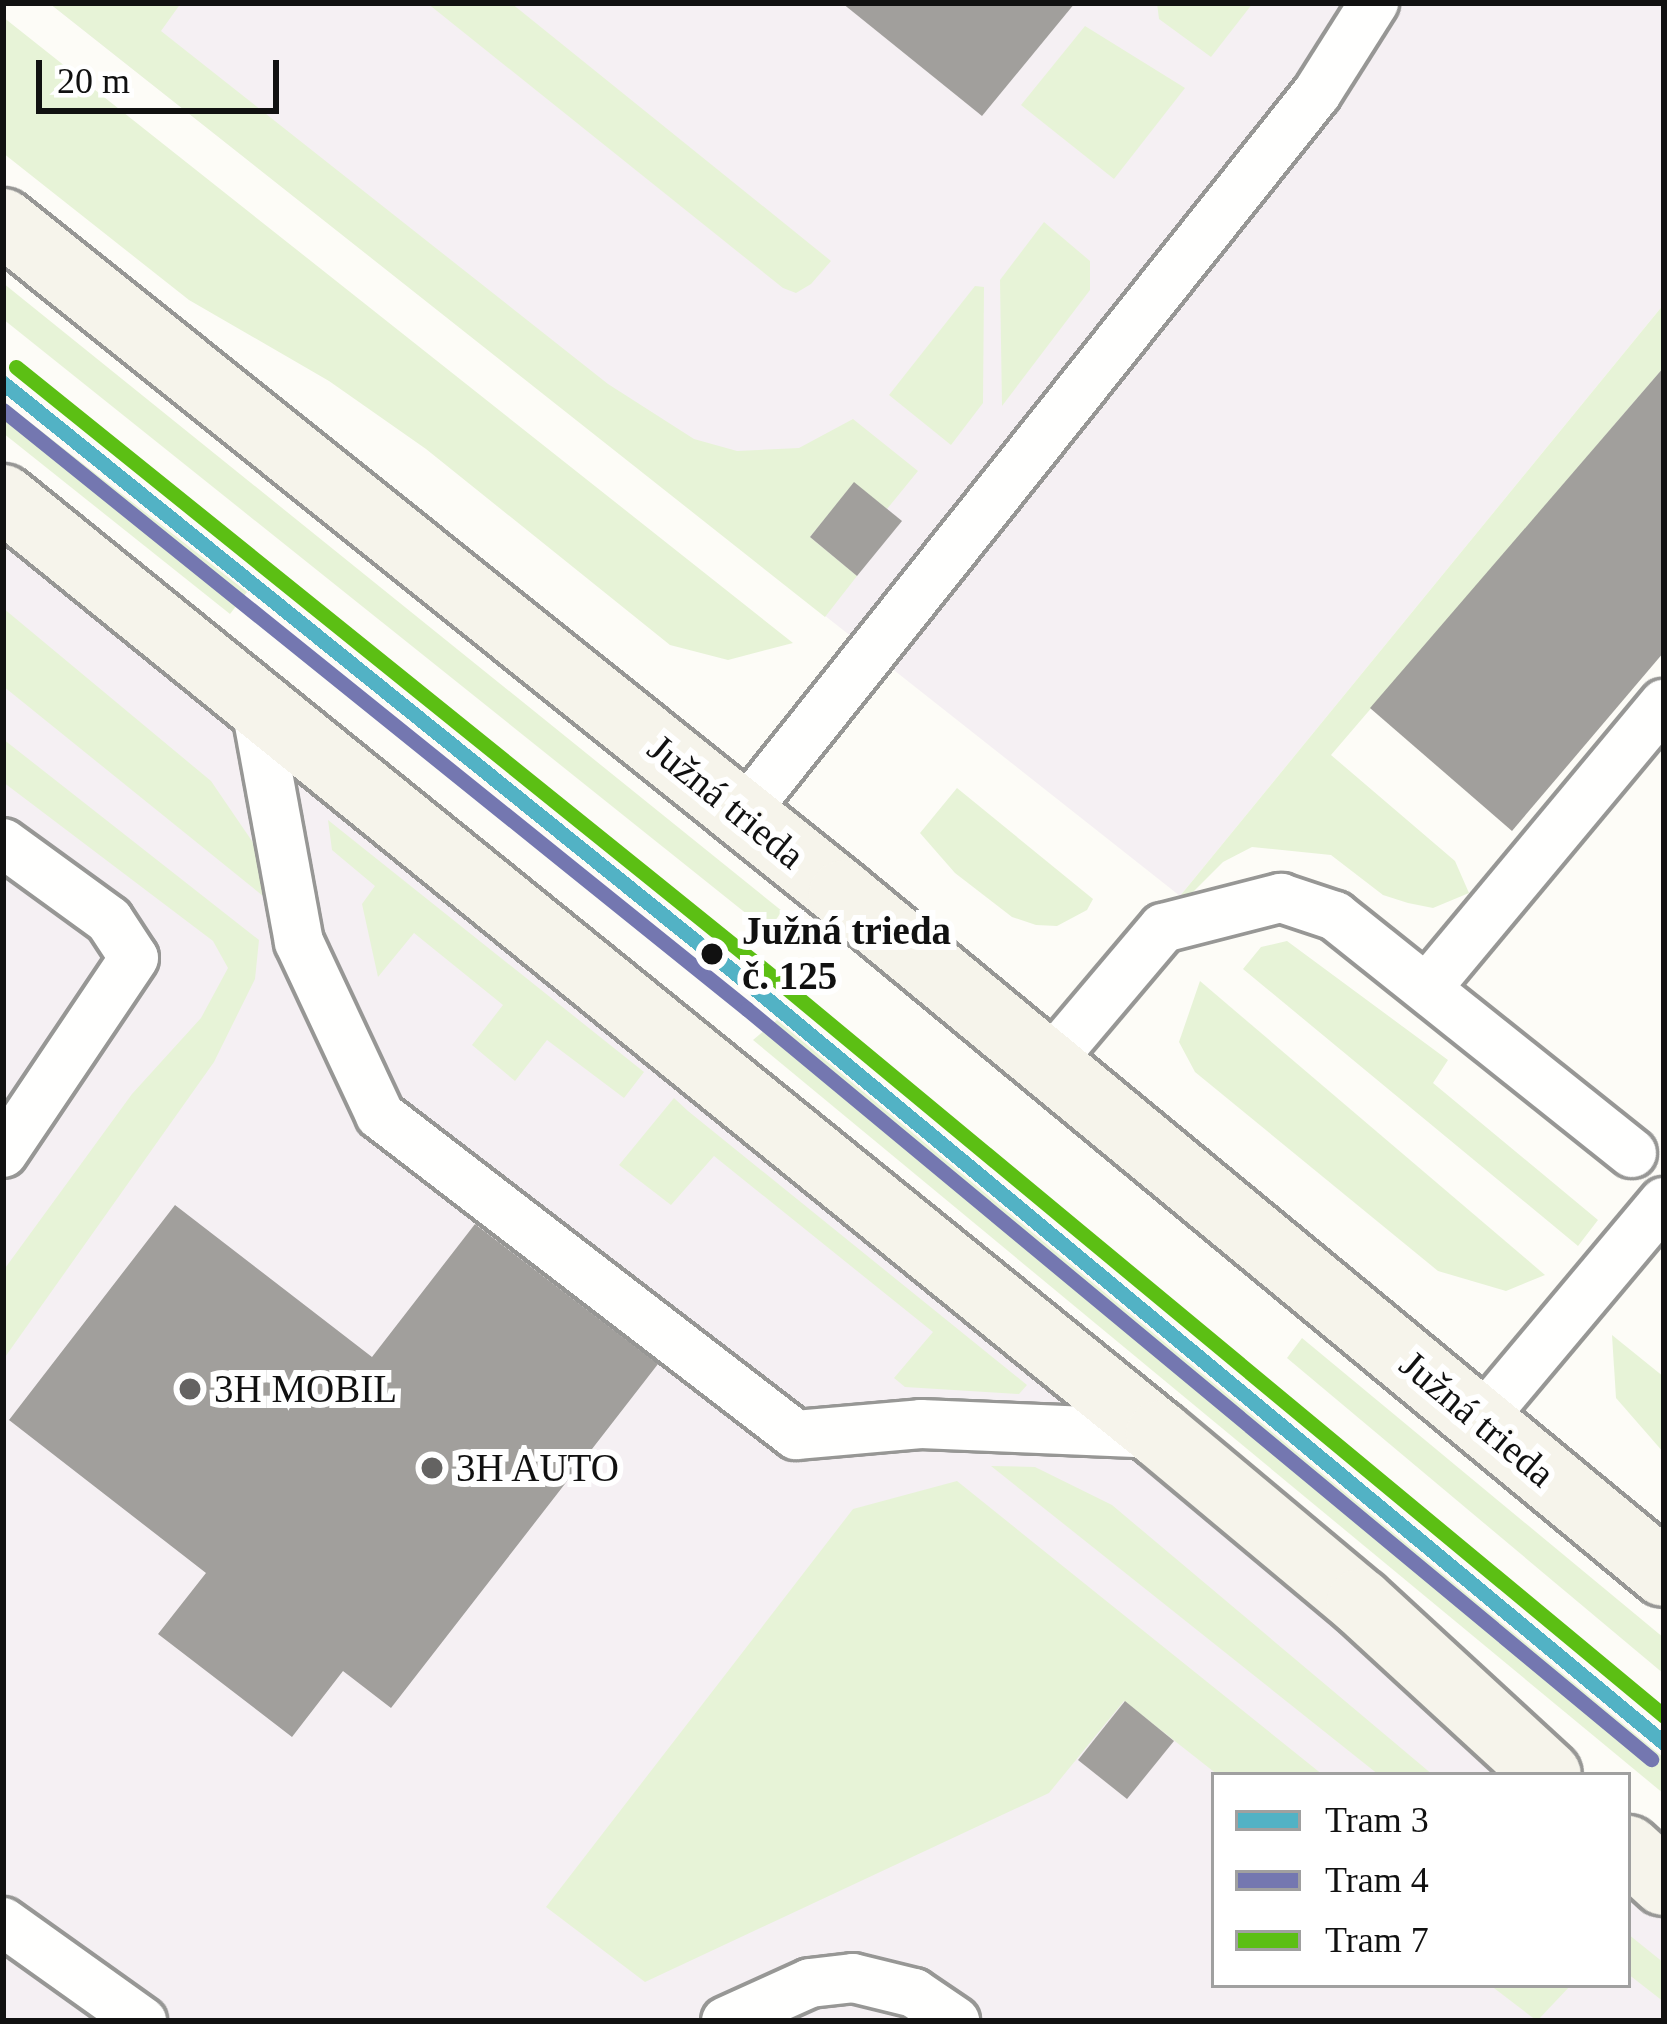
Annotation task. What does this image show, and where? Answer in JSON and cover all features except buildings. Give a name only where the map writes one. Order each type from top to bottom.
[{"type":"street","name":"Južná trieda","points":[[3,222],[1048,1064],[1664,1574]]},
{"type":"street","points":[[3,498],[1159,1434],[1360,1602],[1545,1772]]},
{"type":"street","points":[[1631,1852],[1664,1882]]},
{"type":"lane","points":[[742,815],[1306,107],[1374,3]]},
{"type":"lane","points":[[254,697],[299,942],[380,1115],[796,1435],[921,1424],[1159,1434]]},
{"type":"lane","points":[[1427,988],[1664,704]]},
{"type":"lane","points":[[3,843],[109,920],[134,958],[3,1153]]},
{"type":"lane","points":[[1048,1064],[1162,928],[1253,899],[1306,902],[1335,916],[1632,1153]]},
{"type":"lane","points":[[1480,1421],[1664,1202]]},
{"type":"lane","points":[[3,1922],[142,2021]]},
{"type":"lane","points":[[726,2021],[810,1983],[854,1978],[914,1993],[955,2021]]},
{"type":"shaded area","points":[[49,3],[1664,3],[1664,304],[1180,896]]},
{"type":"shaded area","points":[[3,500],[1544,1772],[1211,1772],[1211,1988],[1631,1988],[1631,1852],[1664,1882],[1664,2021],[3,2021]]},
{"type":"green space","points":[[49,3],[181,3],[161,31],[608,384],[694,439],[737,451],[799,448],[853,419],[918,471],[887,509],[854,483],[810,537],[857,576],[825,617]]},
{"type":"green space","points":[[427,3],[511,3],[831,261],[796,293],[783,288]]},
{"type":"green space","points":[[1157,3],[1253,3],[1211,57],[1159,19]]},
{"type":"green space","points":[[3,17],[793,643],[728,660],[670,645],[426,449],[329,381],[189,300],[3,153]]},
{"type":"green space","points":[[1085,26],[1185,88],[1114,179],[1021,105]]},
{"type":"green space","points":[[1044,222],[1090,261],[1090,290],[1002,406],[1000,280]]},
{"type":"green space","points":[[3,283],[782,911],[768,931],[3,319]]},
{"type":"green space","points":[[975,286],[984,287],[983,403],[951,445],[889,395]]},
{"type":"green space","points":[[1664,304],[1664,367],[1331,755],[1455,861],[1469,893],[1433,908],[1408,903],[1383,895],[1331,855],[1252,847],[1223,862],[1185,900],[1180,896]]},
{"type":"green space","points":[[3,401],[247,592],[230,614],[3,433]]},
{"type":"green space","points":[[3,608],[211,781],[254,844],[263,896],[3,686]]},
{"type":"green space","points":[[3,739],[259,940],[255,979],[214,1062],[3,1360],[3,1271],[132,1094],[201,1018],[228,968],[213,941],[3,782]]},
{"type":"green space","points":[[957,788],[1093,899],[1087,910],[1057,926],[1036,925],[1012,917],[955,873],[920,833]]},
{"type":"green space","points":[[328,820],[644,1072],[624,1098],[547,1040],[515,1081],[472,1045],[503,1005],[414,933],[378,977],[362,904],[375,886],[332,850]]},
{"type":"green space","points":[[1287,941],[1448,1060],[1433,1083],[1598,1220],[1578,1246],[1243,969],[1261,947]]},
{"type":"green space","points":[[1200,981],[1545,1275],[1506,1291],[1438,1271],[1195,1072],[1179,1042]]},
{"type":"green space","points":[[777,1020],[1664,1758],[1664,1794],[753,1040]]},
{"type":"green space","points":[[674,1098],[1027,1385],[1019,1394],[905,1387],[894,1378],[933,1332],[714,1156],[671,1205],[619,1165]]},
{"type":"green space","points":[[1612,1335],[1664,1377],[1664,1453],[1616,1398]]},
{"type":"green space","points":[[1302,1338],[1664,1638],[1664,1674],[1287,1358]]},
{"type":"green space","points":[[991,1466],[1035,1467],[1112,1505],[1429,1772],[1375,1772]]},
{"type":"green space","points":[[957,1481],[1319,1772],[1214,1772],[1124,1701],[1049,1793],[645,1982],[546,1907],[853,1509]]},
{"type":"green space","points":[[1631,1936],[1664,1963],[1664,2002],[1631,1976]]},
{"type":"green space","points":[[1494,1988],[1568,1988],[1537,2021]]},
{"type":"tram line","name":"7","points":[[16,367],[773,977],[1664,1716]]},
{"type":"tram line","name":"3","points":[[3,383],[760,993],[1664,1743]]},
{"type":"tram line","name":"4","points":[[3,410],[747,1009],[1651,1759]]},
{"type":"place","name":"Južná trieda č. 125","points":[[712,954]]},
{"type":"place","name":"3H MOBIL","points":[[190,1389]]},
{"type":"place","name":"3H AUTO","points":[[432,1468]]}]
